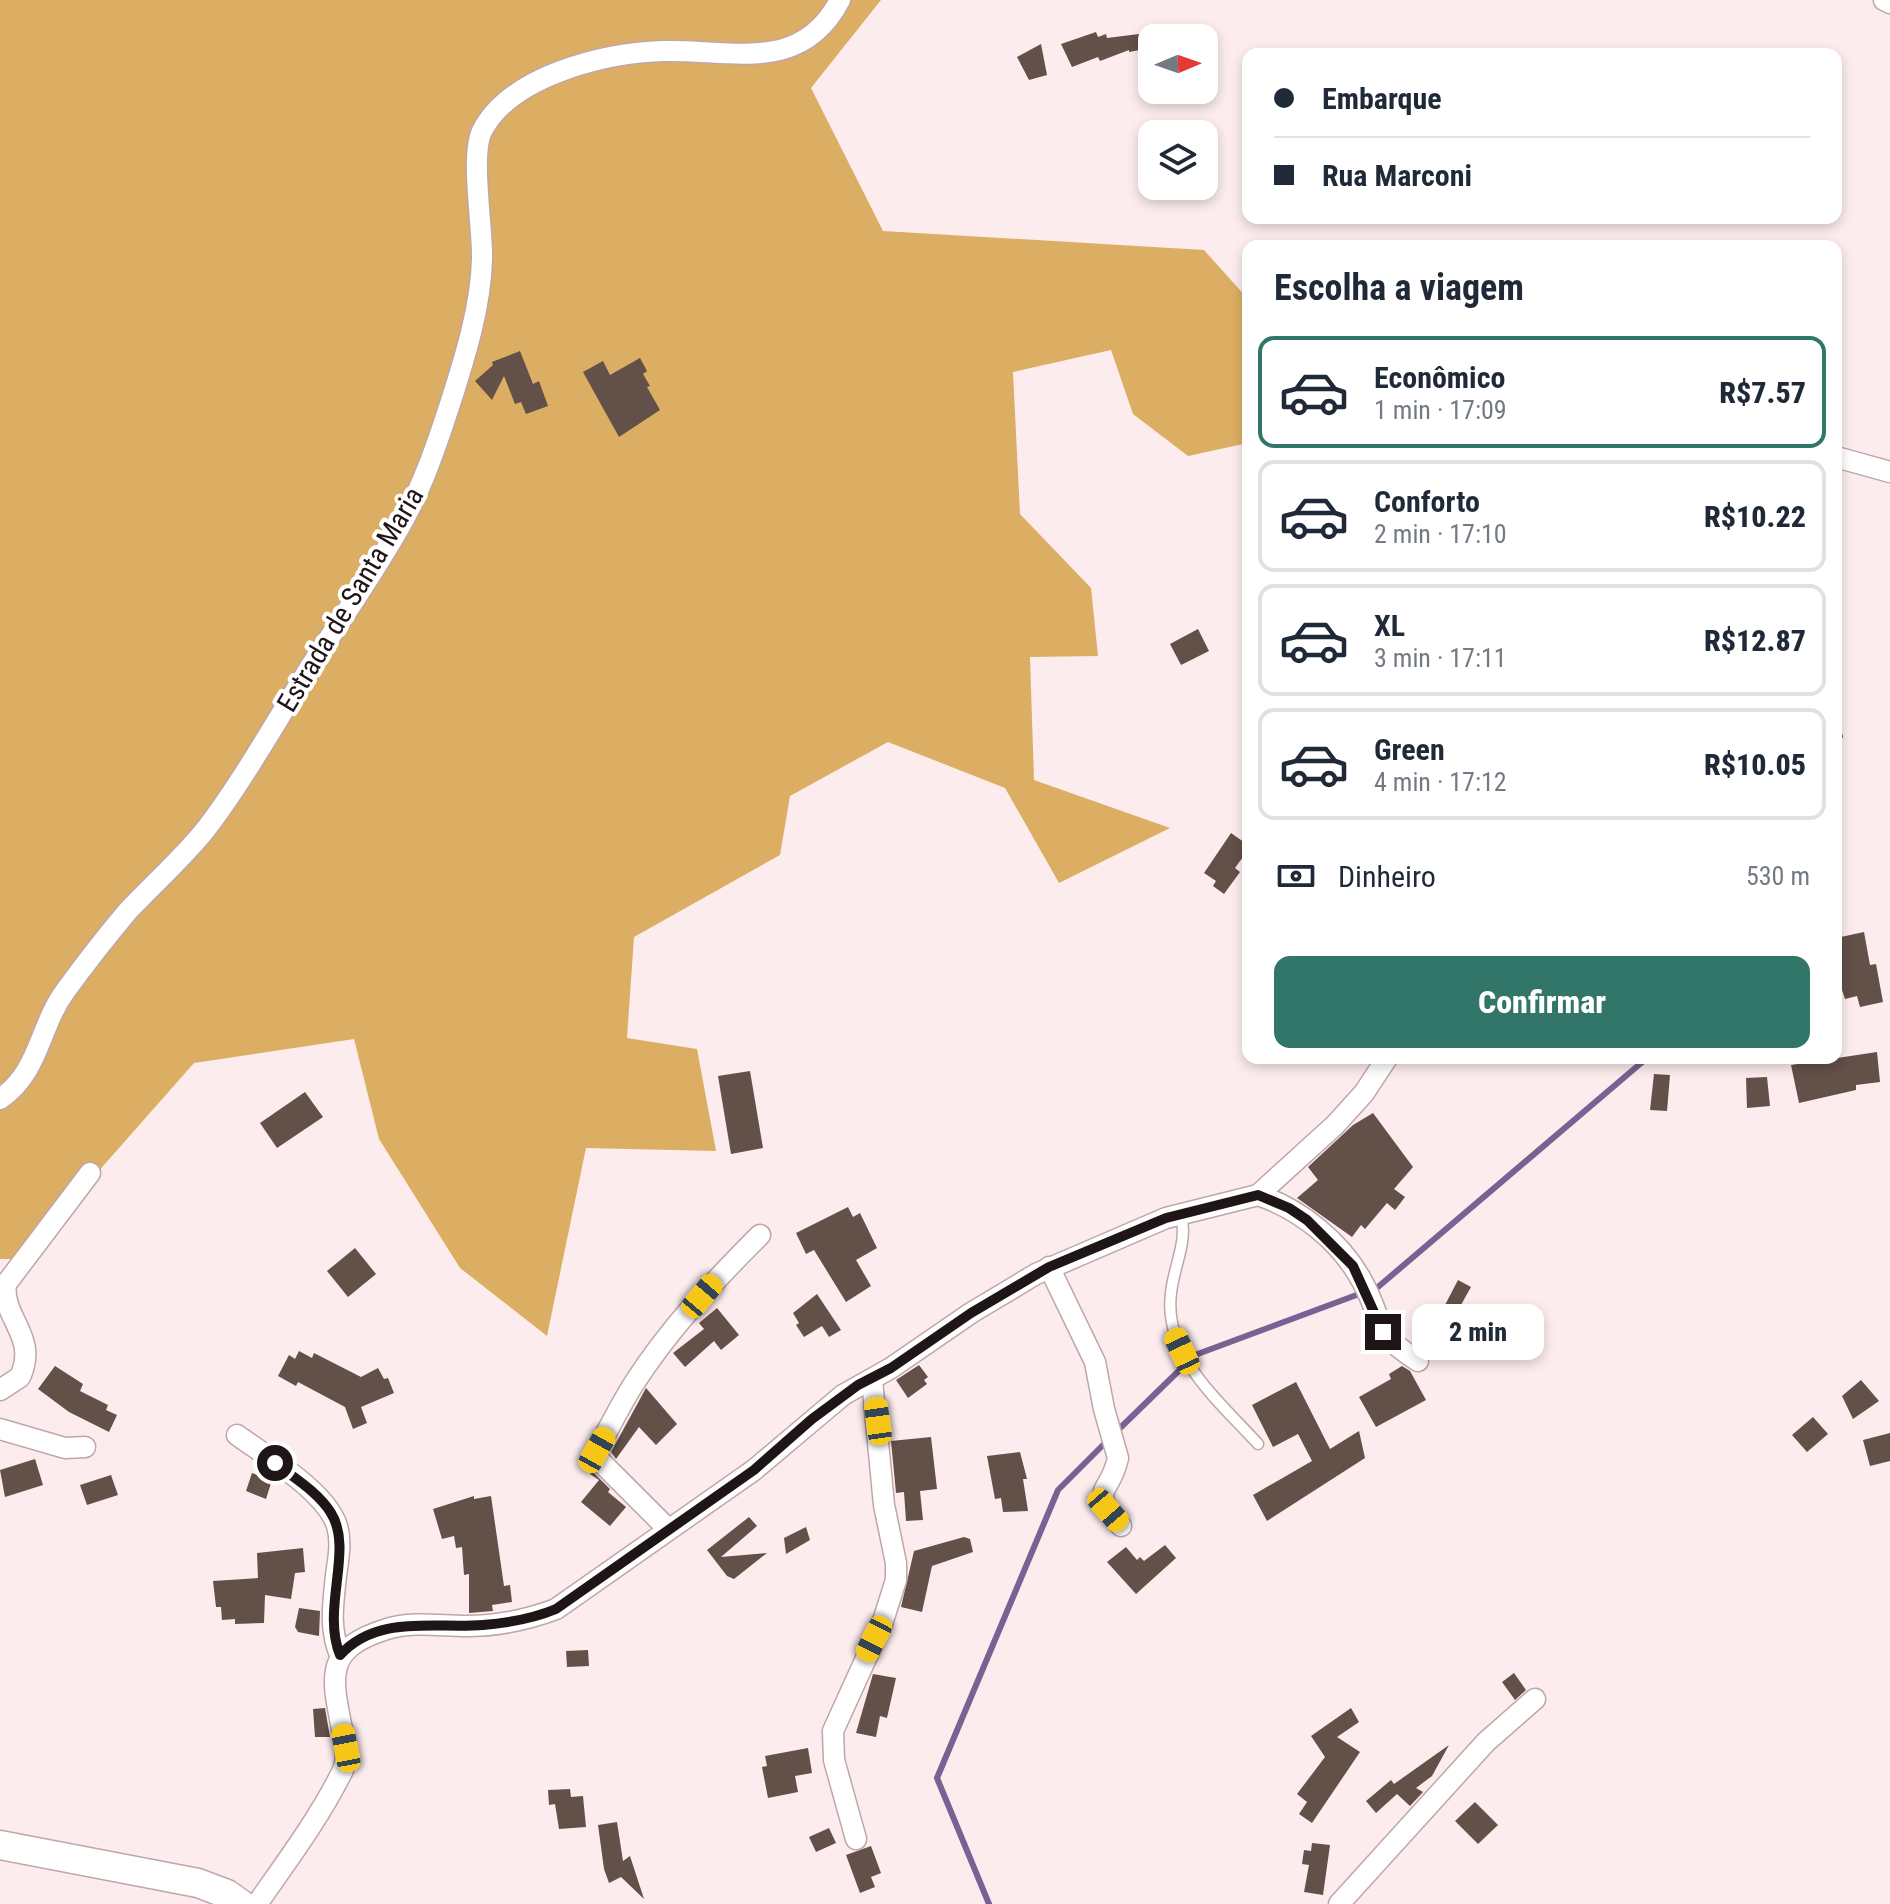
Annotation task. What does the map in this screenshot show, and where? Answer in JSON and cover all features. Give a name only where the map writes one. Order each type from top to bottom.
[{"type":"main road","points":[[0,1845],[198,1883],[227,1894],[241,1904]]},
{"type":"street","name":"Estrada de Santa Maria","points":[[0,1099],[12,1091],[30,1069],[64,993],[127,912],[205,830],[401,526],[452,400],[477,298],[482,262],[476,163],[478,142],[484,128],[513,96],[547,75],[615,57],[663,51],[751,56],[787,49],[809,38],[840,0]]},
{"type":"street","points":[[1884,0],[1890,3]]},
{"type":"street","points":[[1842,459],[1890,472]]},
{"type":"street","points":[[340,1655],[358,1641],[402,1626],[481,1626],[525,1620],[556,1609],[667,1528],[754,1470],[843,1395],[872,1380],[971,1313],[1049,1267],[1139,1227],[1258,1195],[1335,1125],[1364,1093],[1383,1064]]},
{"type":"street","points":[[0,1390],[20,1377],[26,1356],[21,1330],[5,1294],[6,1284],[90,1173]]},
{"type":"street","points":[[1258,1195],[1289,1208],[1331,1242],[1363,1282],[1383,1332],[1392,1344],[1418,1361]]},
{"type":"street","points":[[667,1528],[599,1460],[597,1450],[634,1384],[702,1296],[760,1235]]},
{"type":"street","points":[[1049,1267],[1095,1362],[1118,1458],[1103,1487],[1103,1503],[1121,1526]]},
{"type":"street","points":[[856,1839],[834,1760],[833,1731],[893,1597],[896,1580],[896,1563],[884,1505],[872,1380]]},
{"type":"street","points":[[0,1429],[65,1448],[85,1447]]},
{"type":"street","points":[[237,1435],[316,1495],[331,1513],[338,1528],[340,1547],[332,1629],[340,1655],[335,1694],[346,1761],[309,1825],[257,1904]]},
{"type":"street","points":[[1339,1904],[1486,1742],[1535,1699]]},
{"type":"lane","points":[[1181,1214],[1183,1243],[1170,1297],[1175,1337],[1196,1375],[1258,1444]]},
{"type":"shaded area","points":[[0,0],[881,0],[811,88],[883,231],[1204,250],[1242,292],[1242,444],[1188,456],[1133,414],[1111,350],[1013,372],[1020,514],[1091,588],[1098,656],[1030,657],[1034,780],[1170,828],[1059,883],[1005,788],[888,742],[790,796],[780,855],[634,937],[627,1038],[697,1049],[716,1151],[586,1148],[547,1336],[460,1268],[379,1139],[354,1039],[194,1063],[21,1259],[0,1259]]},
{"type":"building","points":[[1096,32],[1098,37],[1106,34],[1107,38],[1138,34],[1138,50],[1129,50],[1100,61],[1098,57],[1072,67],[1061,44]]},
{"type":"building","points":[[1041,44],[1047,75],[1029,80],[1017,57]]},
{"type":"building","points":[[520,351],[533,384],[539,381],[548,406],[526,414],[521,402],[515,404],[504,376],[492,400],[475,381],[493,365],[492,362]]},
{"type":"building","points":[[640,358],[647,371],[643,374],[650,386],[647,387],[660,410],[619,437],[583,372],[603,361],[610,375]]},
{"type":"building","points":[[1198,629],[1209,651],[1181,665],[1170,644]]},
{"type":"building","points":[[1231,833],[1242,841],[1242,858],[1235,868],[1240,872],[1224,894],[1213,886],[1216,881],[1204,873]]},
{"type":"building","points":[[1864,932],[1870,965],[1876,964],[1883,1002],[1860,1007],[1857,996],[1845,999],[1842,990],[1842,937]]},
{"type":"building","points":[[1877,1052],[1880,1082],[1856,1085],[1856,1090],[1799,1103],[1791,1065],[1842,1064],[1842,1057]]},
{"type":"building","points":[[750,1071],[763,1148],[731,1154],[718,1076]]},
{"type":"building","points":[[1654,1074],[1670,1075],[1667,1111],[1650,1110]]},
{"type":"building","points":[[1767,1077],[1770,1106],[1747,1108],[1746,1078]]},
{"type":"building","points":[[305,1092],[323,1117],[277,1148],[260,1123]]},
{"type":"building","points":[[1373,1113],[1413,1167],[1394,1189],[1405,1197],[1395,1210],[1387,1203],[1365,1229],[1361,1225],[1352,1237],[1297,1198],[1318,1180],[1308,1167],[1353,1125]]},
{"type":"building","points":[[848,1207],[853,1217],[860,1213],[877,1248],[856,1260],[871,1286],[846,1302],[814,1250],[806,1254],[796,1233]]},
{"type":"building","points":[[355,1248],[376,1274],[348,1297],[327,1271]]},
{"type":"building","points":[[1458,1280],[1471,1287],[1457,1312],[1445,1305]]},
{"type":"building","points":[[817,1294],[841,1330],[829,1337],[822,1326],[804,1337],[793,1313]]},
{"type":"building","points":[[717,1308],[739,1335],[721,1350],[714,1341],[685,1367],[673,1353],[704,1329],[699,1323]]},
{"type":"building","points":[[299,1351],[312,1358],[314,1353],[361,1377],[378,1368],[384,1379],[388,1378],[394,1393],[361,1407],[367,1423],[353,1429],[345,1407],[298,1382],[296,1386],[278,1376],[289,1355],[295,1359]]},
{"type":"building","points":[[919,1365],[928,1377],[924,1380],[927,1384],[908,1398],[896,1380]]},
{"type":"building","points":[[55,1366],[83,1384],[80,1391],[108,1405],[106,1410],[117,1415],[109,1432],[69,1412],[38,1389]]},
{"type":"building","points":[[1402,1366],[1410,1371],[1426,1400],[1376,1427],[1359,1397],[1391,1379],[1389,1374]]},
{"type":"building","points":[[1861,1380],[1879,1401],[1853,1419],[1842,1396]]},
{"type":"building","points":[[1296,1382],[1330,1449],[1359,1431],[1365,1458],[1267,1521],[1253,1495],[1312,1461],[1298,1434],[1273,1447],[1252,1405]]},
{"type":"building","points":[[646,1388],[677,1424],[656,1445],[639,1427],[616,1459],[611,1452]]},
{"type":"building","points":[[1813,1417],[1828,1434],[1807,1452],[1792,1435]]},
{"type":"building","points":[[1890,1433],[1890,1461],[1870,1466],[1863,1440]]},
{"type":"building","points":[[931,1437],[937,1489],[920,1491],[923,1520],[906,1521],[904,1492],[896,1493],[891,1441]]},
{"type":"building","points":[[1020,1452],[1027,1479],[1023,1479],[1028,1511],[1003,1512],[1001,1498],[995,1499],[987,1456]]},
{"type":"building","points":[[35,1459],[43,1485],[5,1497],[0,1470]]},
{"type":"building","points":[[592,1471],[610,1489],[608,1492],[626,1507],[610,1526],[581,1502],[599,1480],[590,1474]]},
{"type":"building","points":[[252,1473],[272,1480],[266,1499],[246,1491]]},
{"type":"building","points":[[111,1475],[118,1495],[87,1505],[80,1485]]},
{"type":"building","points":[[474,1496],[474,1499],[491,1496],[504,1586],[510,1585],[512,1602],[492,1605],[493,1611],[469,1613],[469,1574],[464,1575],[462,1547],[456,1548],[454,1536],[442,1539],[433,1509]]},
{"type":"building","points":[[749,1517],[757,1526],[721,1557],[767,1553],[734,1579],[727,1576],[707,1550]]},
{"type":"building","points":[[806,1527],[810,1540],[786,1554],[784,1538]]},
{"type":"building","points":[[964,1537],[970,1539],[973,1552],[932,1566],[922,1612],[901,1607],[914,1551]]},
{"type":"building","points":[[1165,1545],[1176,1558],[1136,1594],[1107,1562],[1126,1547],[1137,1560],[1140,1557],[1144,1561]]},
{"type":"building","points":[[303,1548],[305,1572],[295,1573],[291,1599],[265,1595],[264,1623],[235,1624],[235,1619],[222,1620],[221,1607],[216,1607],[213,1581],[258,1578],[257,1553]]},
{"type":"building","points":[[299,1608],[320,1611],[319,1636],[298,1632],[295,1627]]},
{"type":"building","points":[[588,1650],[589,1666],[567,1667],[566,1651]]},
{"type":"building","points":[[1514,1673],[1526,1690],[1515,1700],[1502,1682]]},
{"type":"building","points":[[873,1674],[896,1678],[887,1718],[880,1716],[876,1737],[856,1733]]},
{"type":"building","points":[[325,1708],[330,1737],[315,1737],[313,1709]]},
{"type":"building","points":[[1351,1708],[1359,1722],[1337,1737],[1360,1752],[1312,1823],[1299,1814],[1307,1802],[1297,1794],[1325,1757],[1311,1736]]},
{"type":"building","points":[[1449,1745],[1432,1776],[1416,1788],[1423,1792],[1410,1806],[1397,1794],[1376,1813],[1366,1801],[1391,1780],[1394,1784]]},
{"type":"building","points":[[808,1748],[812,1773],[795,1776],[798,1792],[768,1798],[762,1767],[767,1766],[765,1756]]},
{"type":"building","points":[[570,1789],[571,1797],[583,1796],[586,1827],[559,1829],[555,1804],[549,1805],[548,1790]]},
{"type":"building","points":[[1475,1802],[1498,1825],[1478,1844],[1455,1821]]},
{"type":"building","points":[[617,1822],[623,1861],[630,1856],[644,1899],[621,1877],[609,1883],[604,1869],[598,1825]]},
{"type":"building","points":[[829,1828],[836,1843],[816,1852],[809,1837]]},
{"type":"building","points":[[1312,1843],[1330,1845],[1323,1895],[1304,1892],[1309,1865],[1302,1864],[1304,1850],[1311,1851]]},
{"type":"building","points":[[871,1846],[881,1873],[871,1877],[875,1887],[860,1893],[846,1855]]},
{"type":"waterway","points":[[1115,1433],[1195,1355],[1378,1287],[1640,1064]]},
{"type":"waterway","points":[[989,1904],[937,1778],[1058,1490],[1107,1441]]},
{"type":"route","points":[[275,1463],[316,1495],[331,1513],[338,1528],[340,1547],[332,1629],[340,1655],[372,1634],[402,1626],[481,1626],[525,1620],[556,1609],[582,1593],[667,1528],[754,1470],[812,1419],[858,1385],[872,1380],[971,1313],[1049,1267],[1166,1218],[1258,1195],[1289,1208],[1307,1220],[1353,1266],[1363,1282],[1383,1332]]}]
